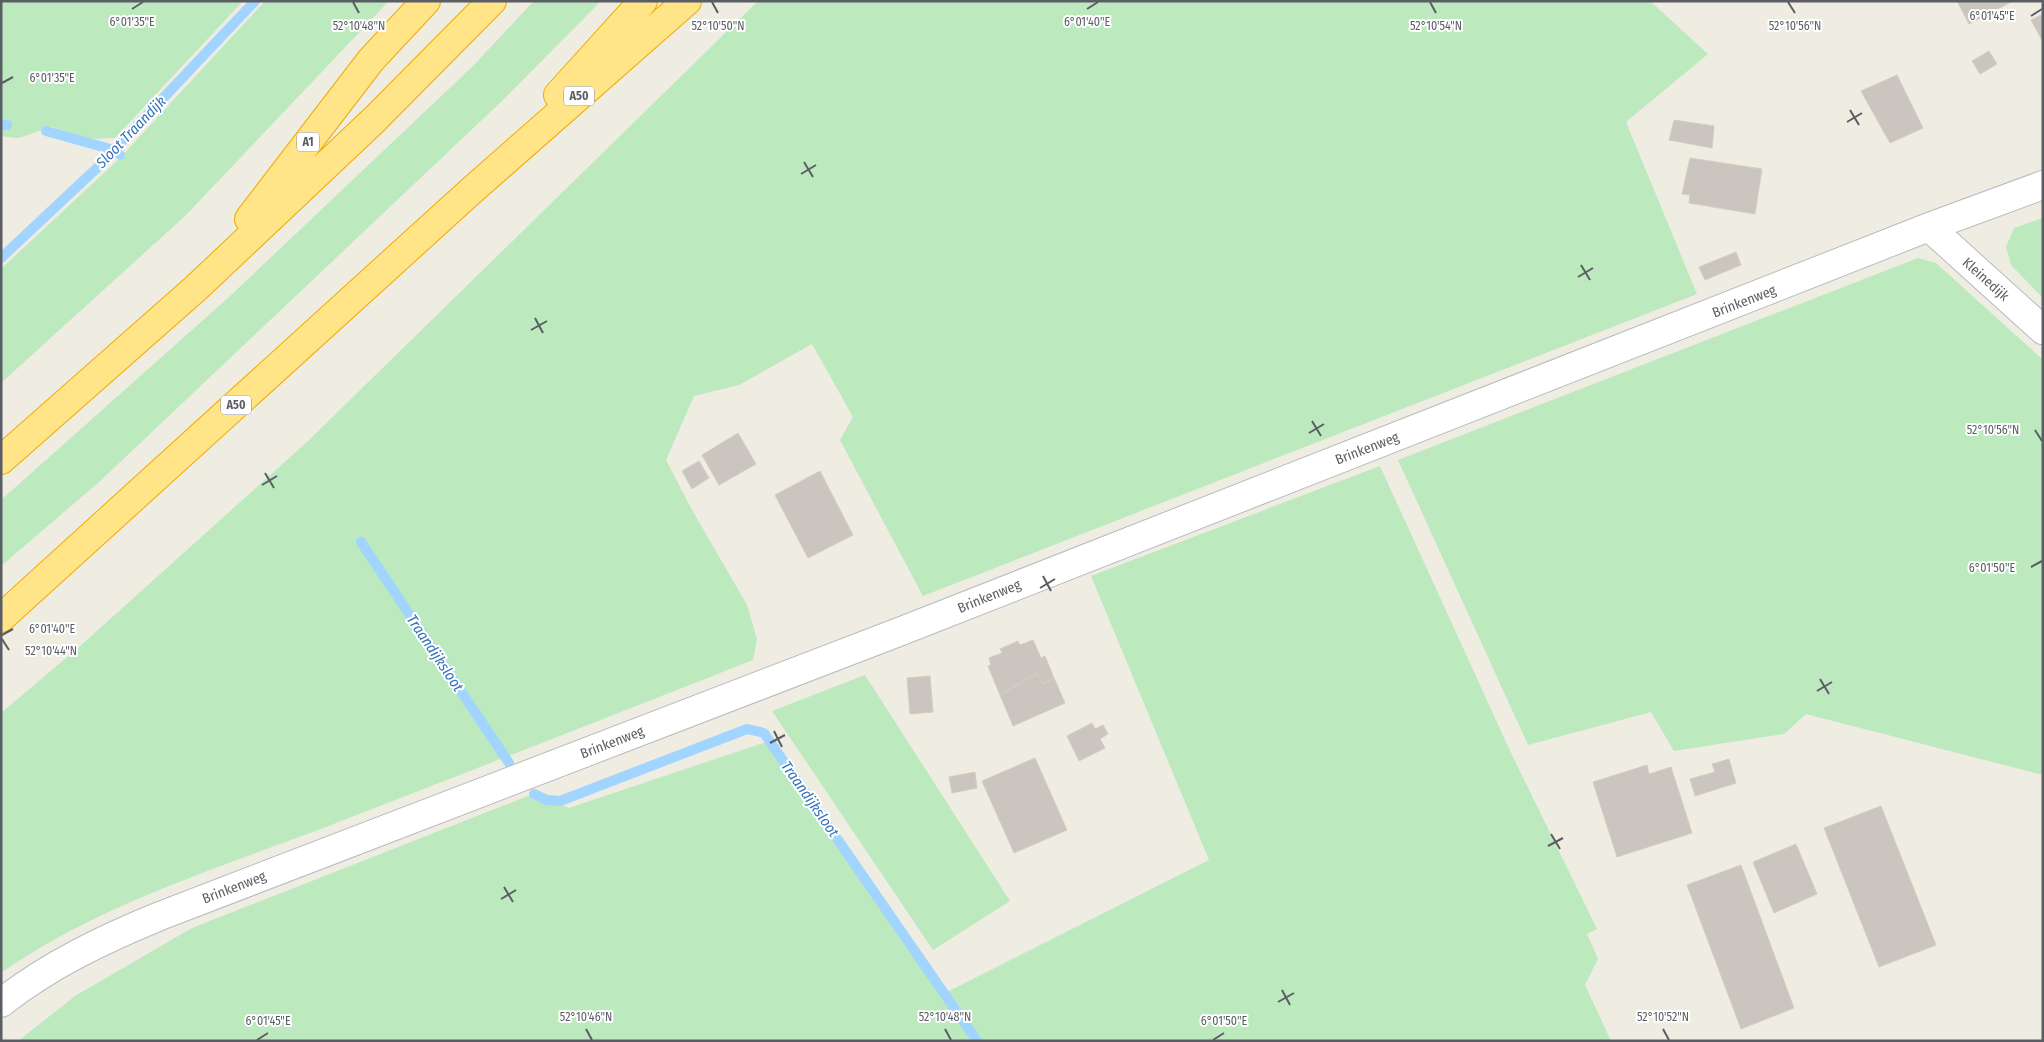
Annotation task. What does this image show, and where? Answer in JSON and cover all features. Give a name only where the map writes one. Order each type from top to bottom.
[{"type":"highway","name":"A1","points":[[196,288],[371,60],[426,1]]},
{"type":"highway","points":[[1,460],[196,288],[374,120],[492,1]]},
{"type":"highway","name":"A50","points":[[471,191],[643,1]]},
{"type":"highway","name":"A50","points":[[1,618],[471,191],[687,1]]},
{"type":"street","name":"Brinkenweg","points":[[1,1003],[24,986],[80,952],[109,937],[160,916],[895,633],[1928,227],[2043,185]]},
{"type":"street","name":"Kleinedijk","points":[[1928,227],[2043,330]]},
{"type":"green space","points":[[1,1],[243,1],[115,138],[88,139],[52,127],[18,138],[1,136]]},
{"type":"green space","points":[[265,1],[389,1],[185,216],[1,383],[1,269],[119,159]]},
{"type":"green space","points":[[534,1],[601,1],[504,99],[98,483],[1,566],[1,500],[229,297],[473,66]]},
{"type":"green space","points":[[758,1],[1650,1],[1708,54],[1626,122],[1697,294],[923,596],[840,440],[853,417],[812,344],[739,385],[694,396],[666,460],[691,508],[747,605],[757,639],[753,660],[318,830],[196,875],[114,909],[75,928],[1,973],[1,713],[79,647],[308,441]]},
{"type":"green space","points":[[2043,218],[2043,298],[2011,265],[2006,247],[2014,228]]},
{"type":"green space","points":[[1918,258],[1936,263],[2043,360],[2043,775],[1806,714],[1784,734],[1674,751],[1651,712],[1528,745],[1398,460]]},
{"type":"green space","points":[[1380,466],[1511,753],[1597,929],[1587,934],[1598,959],[1585,985],[1611,1041],[18,1041],[75,996],[192,928],[538,792],[569,808],[769,741],[941,995],[1209,860],[1091,576]]},
{"type":"green space","points":[[865,675],[1010,901],[933,950],[772,711]]},
{"type":"building","points":[[1957,1],[2013,1],[1969,24]]},
{"type":"building","points":[[2043,14],[2043,42],[2031,20]]},
{"type":"building","points":[[1989,51],[1997,64],[1980,74],[1972,61]]},
{"type":"building","points":[[1897,75],[1923,128],[1890,143],[1861,91]]},
{"type":"building","points":[[1674,120],[1714,126],[1712,148],[1669,140]]},
{"type":"building","points":[[1690,158],[1762,169],[1755,214],[1689,203],[1690,195],[1682,194]]},
{"type":"building","points":[[1736,252],[1741,265],[1705,280],[1699,267]]},
{"type":"building","points":[[738,433],[756,464],[719,485],[702,455]]},
{"type":"building","points":[[699,461],[709,478],[692,489],[682,471]]},
{"type":"building","points":[[820,471],[853,535],[808,558],[775,495]]},
{"type":"building","points":[[1033,640],[1041,658],[1045,656],[1054,678],[1043,684],[1037,673],[1000,695],[988,666],[991,665],[989,658],[1002,653],[1000,649],[1018,641],[1020,645]]},
{"type":"building","points":[[1037,673],[1043,684],[1054,678],[1065,703],[1013,726],[1000,695]]},
{"type":"building","points":[[930,676],[933,712],[910,714],[907,678]]},
{"type":"building","points":[[1092,723],[1095,729],[1103,725],[1108,734],[1100,739],[1105,748],[1079,761],[1067,736]]},
{"type":"building","points":[[1035,758],[1067,830],[1014,853],[982,781]]},
{"type":"building","points":[[1729,759],[1736,783],[1695,796],[1690,779],[1715,772],[1712,764]]},
{"type":"building","points":[[1647,765],[1649,774],[1671,767],[1692,833],[1617,857],[1593,782]]},
{"type":"building","points":[[975,772],[977,788],[952,793],[949,777]]},
{"type":"building","points":[[1881,806],[1936,945],[1879,967],[1824,828]]},
{"type":"building","points":[[1796,844],[1817,894],[1774,913],[1753,862]]},
{"type":"building","points":[[1741,865],[1794,1008],[1741,1029],[1687,885]]},
{"type":"waterway","name":"Sloot Traandijk","points":[[1,258],[98,167],[255,1]]},
{"type":"waterway","name":"Traandijksloot","points":[[1,125],[7,125]]},
{"type":"waterway","name":"Traandijksloot","points":[[46,131],[114,150],[120,155]]},
{"type":"waterway","name":"Traandijksloot","points":[[361,542],[509,763]]},
{"type":"waterway","name":"Traandijksloot","points":[[534,794],[547,800],[560,801],[747,729],[764,733],[977,1041]]}]
